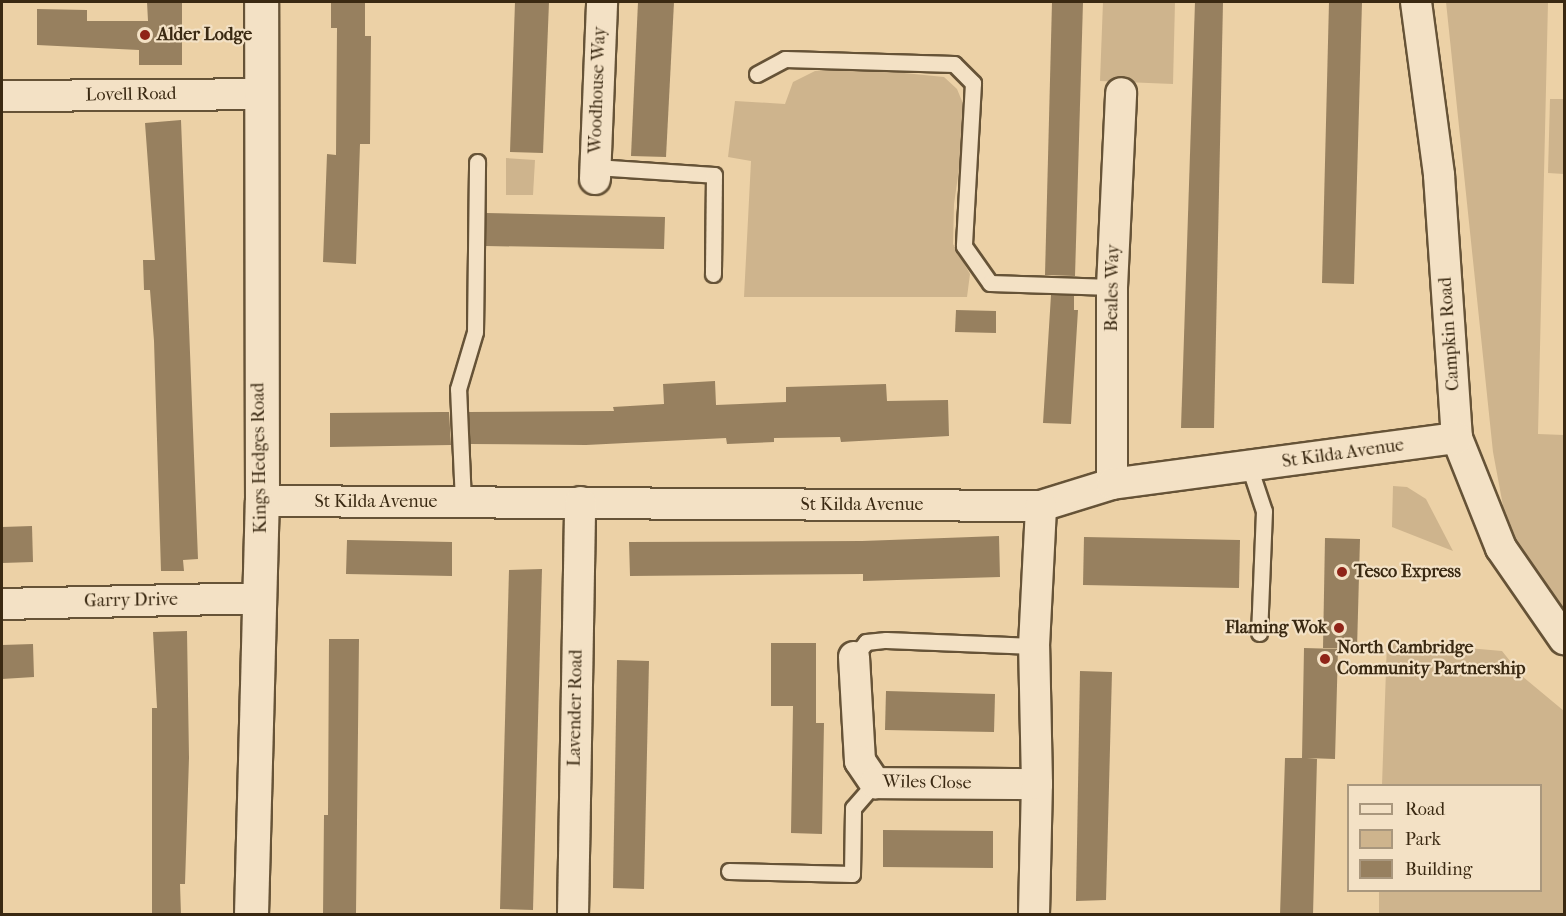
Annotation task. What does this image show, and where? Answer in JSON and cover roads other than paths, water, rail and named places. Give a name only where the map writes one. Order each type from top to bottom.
[{"type":"street","name":"Kings Hedges Road","points":[[251,915],[261,598],[261,2]]},
{"type":"street","name":"Woodhouse Way","points":[[595,173],[602,2]]},
{"type":"street","name":"Campkin Road","points":[[1416,2],[1438,168],[1457,438],[1501,549],[1564,639]]},
{"type":"street","name":"Beales Way","points":[[1112,484],[1112,287],[1121,93]]},
{"type":"street","name":"Lovell Road","points":[[2,96],[261,94]]},
{"type":"street","name":"St Kilda Avenue","points":[[262,501],[1041,506],[1112,484],[1457,438]]},
{"type":"street","name":"Lavender Road","points":[[573,915],[580,502]]},
{"type":"street","points":[[1034,915],[1037,784],[1034,646],[1041,506]]},
{"type":"street","name":"Garry Drive","points":[[2,604],[261,598]]},
{"type":"street","name":"Wiles Close","points":[[854,657],[860,761],[875,783],[1037,784]]},
{"type":"lane","points":[[757,74],[785,59],[954,64],[973,83],[964,246],[990,283],[1112,287]]},
{"type":"lane","points":[[463,502],[458,389],[475,332],[477,162]]},
{"type":"lane","points":[[595,173],[714,175],[713,274]]},
{"type":"lane","points":[[1249,466],[1264,511],[1259,633]]},
{"type":"lane","points":[[854,657],[866,642],[886,640],[1034,646]]},
{"type":"lane","points":[[729,872],[852,874],[853,807],[875,783]]},
{"type":"place","name":"Alder Lodge","points":[[145,35]]},
{"type":"place","name":"Tesco Express","points":[[1342,572]]},
{"type":"place","name":"Flaming Wok","points":[[1339,628]]},
{"type":"place","name":"North Cambridge Community Partnership","points":[[1325,659]]}]
